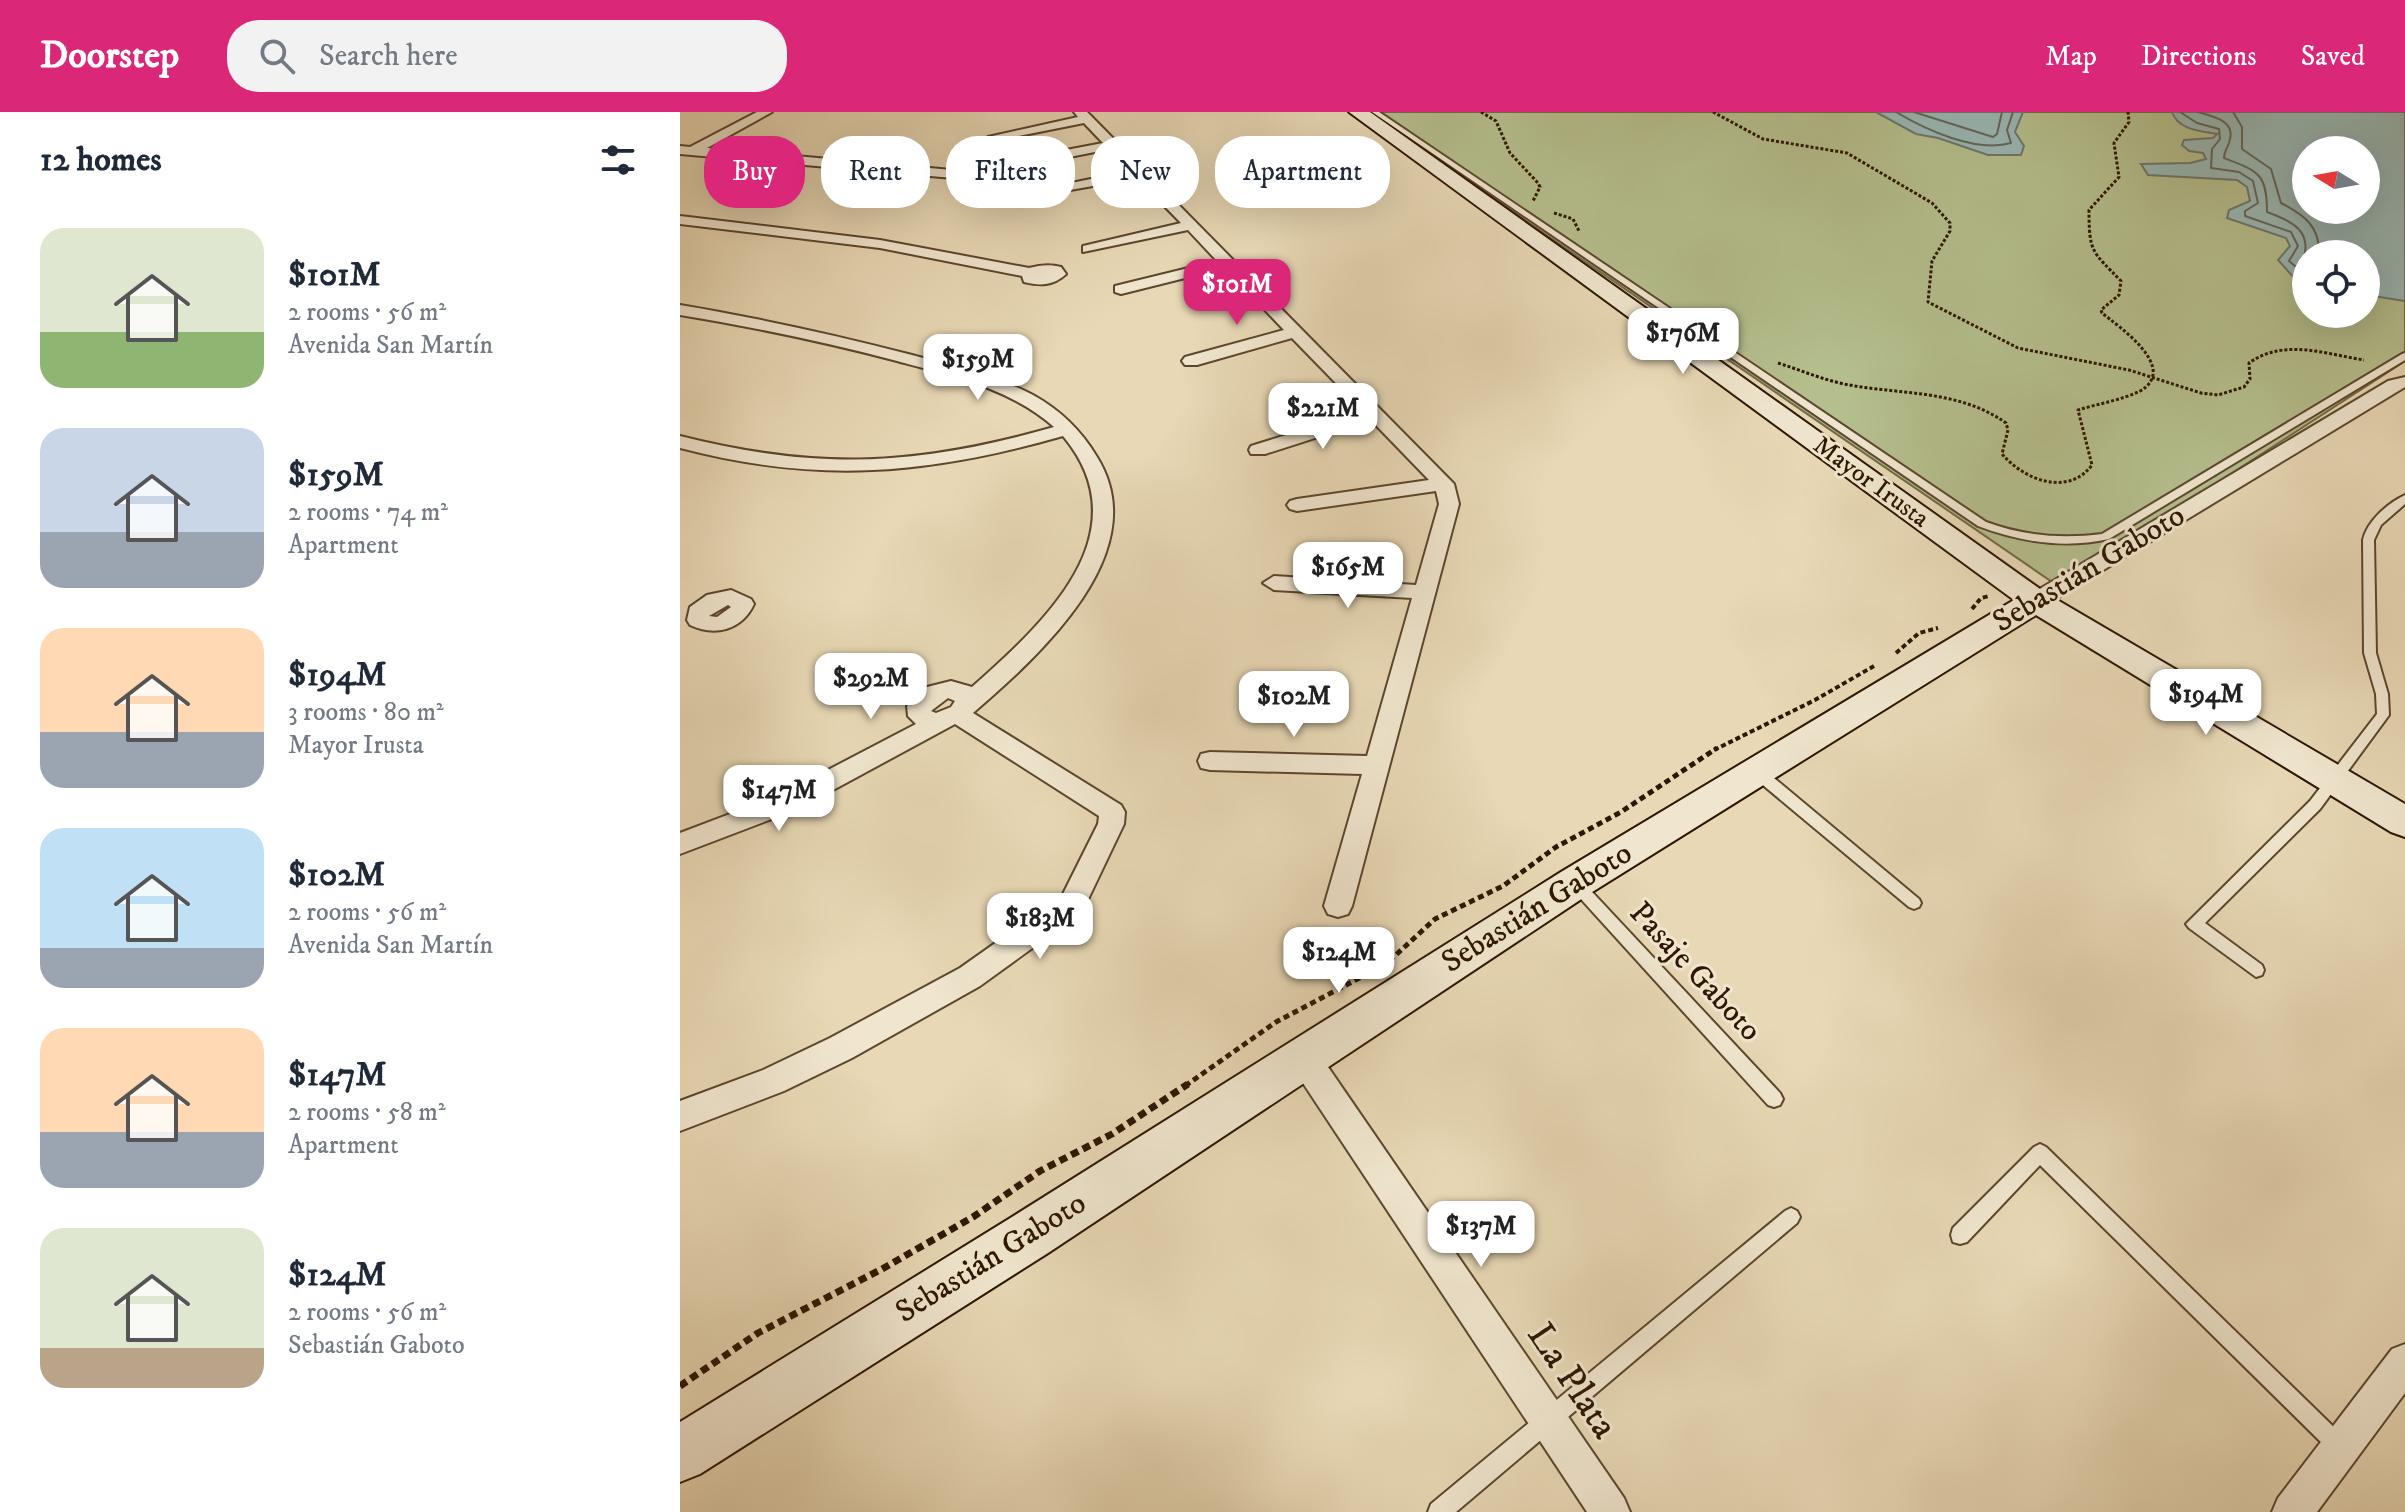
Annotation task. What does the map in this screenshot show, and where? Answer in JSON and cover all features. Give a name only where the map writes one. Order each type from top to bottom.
[{"type":"main road","name":"Mayor Irusta","points":[[1358,112],[2036,601],[2405,822]]},
{"type":"main road","name":"Sebastián Gaboto","points":[[680,1454],[1575,883],[2036,601]]},
{"type":"street","points":[[683,152],[753,112]]},
{"type":"street","points":[[683,152],[766,112]]},
{"type":"street","points":[[998,136],[1084,115],[1104,136]]},
{"type":"street","points":[[683,152],[840,162],[946,173]]},
{"type":"street","points":[[1174,208],[1444,484],[1449,504],[1338,906]]},
{"type":"street","points":[[680,220],[880,244],[1030,273]]},
{"type":"street","points":[[1088,249],[1191,225]]},
{"type":"street","points":[[1121,289],[1228,263]]},
{"type":"street","points":[[680,310],[795,331],[946,369],[1028,399],[1068,429],[1093,462],[1102,487],[1102,531],[1096,555],[1078,585],[1002,677],[853,768],[757,816],[680,844]]},
{"type":"street","points":[[1191,361],[1295,332]]},
{"type":"street","name":"Sebastián Gaboto","points":[[2036,601],[2394,385],[2405,382]]},
{"type":"street","points":[[1258,450],[1375,413]]},
{"type":"street","points":[[680,442],[755,462],[847,469],[929,463],[985,452],[1068,429]]},
{"type":"street","points":[[1297,505],[1444,484]]},
{"type":"street","points":[[1274,583],[1425,592]]},
{"type":"street","points":[[680,1116],[773,1081],[854,1041],[970,977],[1058,917],[1072,904],[1111,824],[1112,812],[1104,803],[952,708],[927,697],[853,768]]},
{"type":"street","points":[[1210,761],[1377,765]]},
{"type":"street","name":"La Plata","points":[[1304,1058],[1610,1512]]},
{"type":"street","points":[[2292,1512],[2405,1362]]},
{"type":"lane","points":[[1375,112],[1982,524],[2020,537],[2060,541],[2105,537],[2405,356]]},
{"type":"lane","points":[[2256,970],[2194,924],[2315,805],[2383,715],[2385,698],[2367,643],[2370,577],[2366,548],[2368,535],[2376,522],[2405,498]]},
{"type":"lane","points":[[1757,772],[1914,903]]},
{"type":"lane","name":"Pasaje Gaboto","points":[[1575,883],[1774,1099]]},
{"type":"lane","points":[[1960,1235],[2040,1153],[2341,1448]]},
{"type":"lane","points":[[1439,1512],[1791,1217]]},
{"type":"path","points":[[1481,112],[1496,121],[1505,146],[1520,165],[1537,178],[1540,187],[1533,200],[1537,208]]},
{"type":"path","points":[[1713,112],[1763,139],[1847,153],[1932,203],[1950,223],[1950,231],[1932,261],[1927,297],[1933,307],[2018,348],[2218,395],[2244,387],[2250,379],[2249,363],[2259,354],[2289,349],[2367,360]]},
{"type":"path","points":[[1765,359],[1846,385],[1941,397],[1990,413],[2006,423],[2008,430],[2002,454],[2018,471],[2068,483],[2081,479],[2092,465],[2086,436],[2077,417],[2078,410],[2132,396],[2142,390],[2154,366],[2150,354],[2102,313],[2101,310],[2119,295],[2121,281],[2089,243],[2089,210],[2121,175],[2122,166],[2114,143],[2129,122],[2128,112]]},
{"type":"path","points":[[1548,212],[1573,219],[1584,238]]},
{"type":"path","points":[[1889,658],[1919,633],[1941,627]]},
{"type":"path","points":[[680,1386],[758,1333],[882,1269],[973,1217],[1040,1171],[1112,1134],[1234,1054],[1276,1022],[1386,964],[1435,919],[1503,886],[1556,847],[1621,812],[1717,748],[1815,700],[1876,665]]},
{"type":"green space","points":[[1367,112],[2405,112],[2405,361],[2058,586]]},
{"type":"water","points":[[1876,112],[2023,112],[2015,132],[2024,146],[2021,155],[1988,155],[1916,134]]},
{"type":"water","points":[[2172,112],[2405,112],[2405,301],[2380,297],[2380,240],[2292,240],[2292,276],[2278,260],[2290,246],[2286,238],[2227,218],[2229,210],[2250,201],[2247,187],[2237,180],[2148,175],[2141,164],[2190,163],[2206,159],[2203,153],[2189,151],[2182,145],[2184,140],[2213,138],[2217,134],[2191,129],[2179,123]]}]
